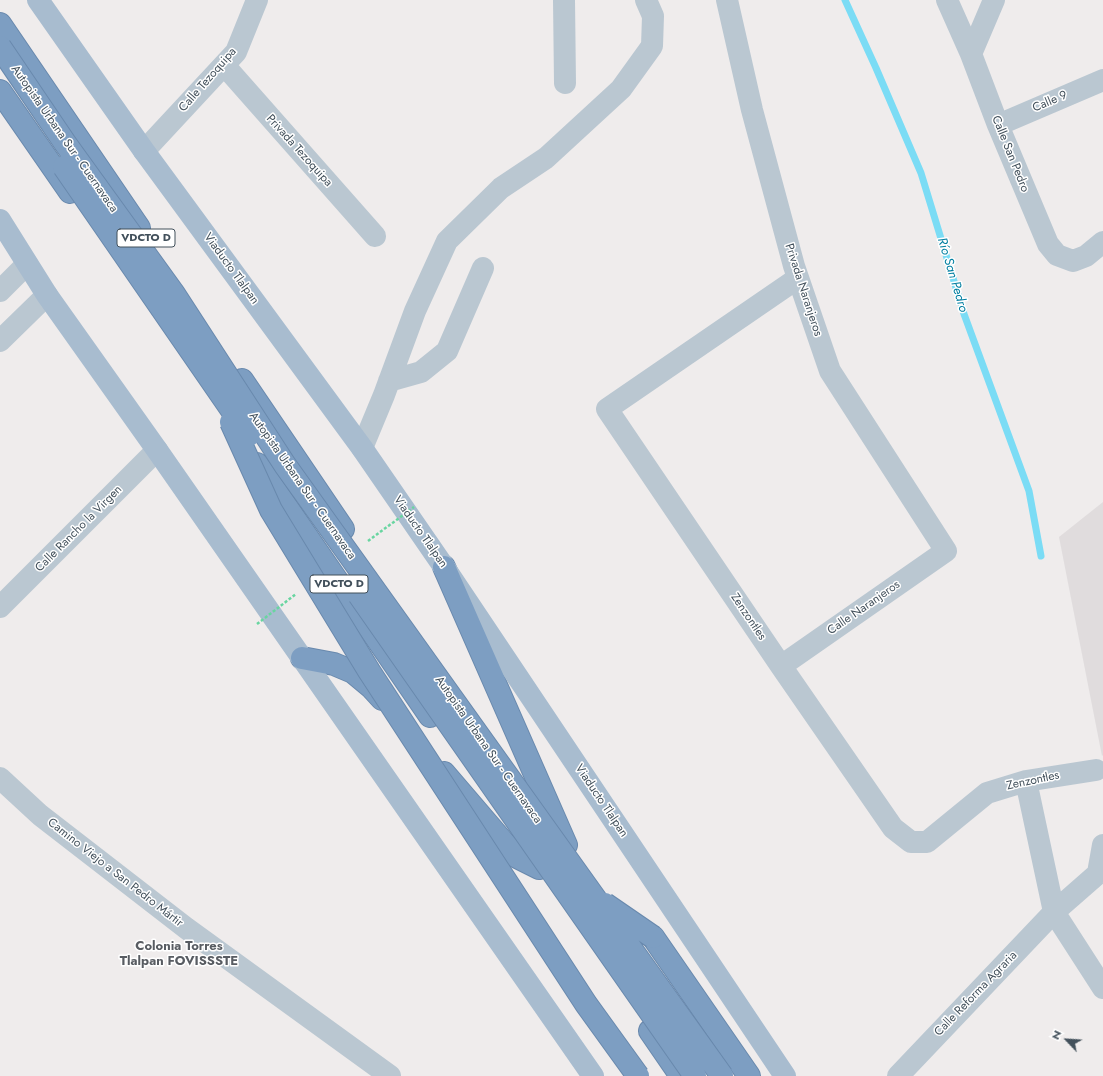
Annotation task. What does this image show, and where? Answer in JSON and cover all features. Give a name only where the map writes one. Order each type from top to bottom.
[{"type":"highway","name":"VDCTO D","points":[[0,24],[432,660],[566,845],[722,1076]]},
{"type":"highway","name":"Autopista Urbana Sur - Cuernavaca","points":[[0,47],[65,143],[174,294],[285,465],[722,1076]]},
{"type":"highway","name":"Autopista Urbana Sur - Cuernavaca","points":[[0,74],[216,388],[695,1076]]},
{"type":"highway","name":"VDCTO D","points":[[0,91],[403,677],[539,868],[681,1076]]},
{"type":"highway","points":[[216,388],[271,510],[302,563],[369,671],[577,991],[638,1076]]},
{"type":"highway","points":[[444,567],[566,845]]},
{"type":"highway","points":[[302,658],[334,664],[353,672],[371,687],[504,843],[517,857],[539,868]]},
{"type":"highway","points":[[591,894],[653,937],[749,1076]]},
{"type":"main road","name":"Viaducto Tlalpan","points":[[38,0],[144,151],[362,448],[444,567],[786,1076]]},
{"type":"main road","points":[[0,220],[47,294],[592,1076]]},
{"type":"street","name":"Calle Tezoquipa","points":[[144,151],[236,52],[257,0]]},
{"type":"street","points":[[564,0],[565,83]]},
{"type":"street","points":[[362,448],[415,311],[447,241],[502,188],[546,158],[621,89],[652,46],[653,16],[646,0]]},
{"type":"street","name":"Privada Naranjeros","points":[[727,0],[752,110],[798,278],[830,371],[946,550]]},
{"type":"street","name":"Calle San Pedro","points":[[947,0],[971,54],[998,125],[1048,244],[1057,255],[1073,261],[1086,256],[1103,242]]},
{"type":"street","points":[[971,54],[994,0]]},
{"type":"street","name":"Privada Tezoquipa","points":[[224,65],[375,236]]},
{"type":"street","name":"Calle 9","points":[[998,125],[1103,80]]},
{"type":"street","points":[[0,291],[28,264]]},
{"type":"street","points":[[389,381],[421,372],[446,351],[483,268]]},
{"type":"street","name":"Zenzontles","points":[[798,278],[607,408],[781,666],[894,828],[911,842],[927,842],[987,793],[1026,780],[1096,770]]},
{"type":"street","points":[[0,341],[47,294]]},
{"type":"street","name":"Calle Rancho la Virgen","points":[[0,607],[157,450]]},
{"type":"street","name":"Calle Naranjeros","points":[[781,666],[946,550]]},
{"type":"street","name":"Camino Viejo a San Pedro Mártir","points":[[0,778],[40,815],[186,928],[390,1076]]},
{"type":"street","points":[[1026,780],[1054,912],[1103,988]]},
{"type":"street","points":[[1101,871],[1103,845]]},
{"type":"street","name":"Calle Reforma Agraria","points":[[898,1076],[1054,912],[1101,871]]},
{"type":"shaded area","points":[[1103,502],[1103,755],[1102,756],[1059,537]]},
{"type":"waterway","name":"Río San Pedro","points":[[845,0],[921,173],[964,314],[1029,491],[1041,556]]},
{"type":"district","name":"Colonia Torres Tlalpan FOVISSSTE","points":[[179,954]]}]
